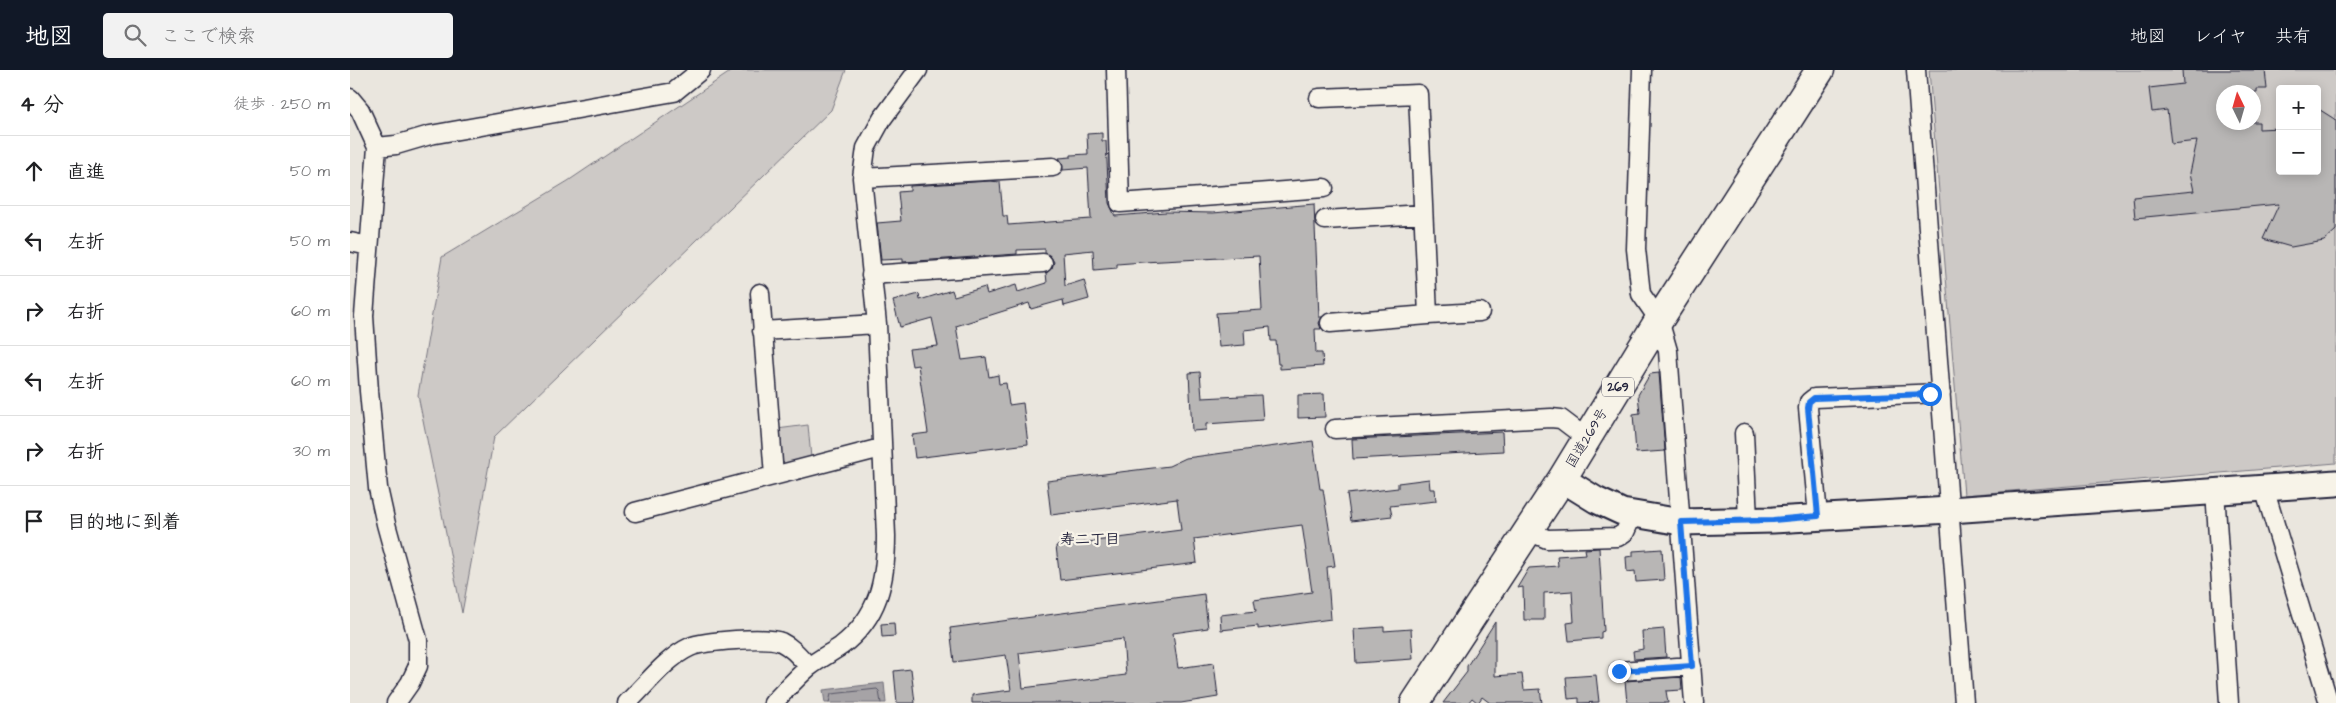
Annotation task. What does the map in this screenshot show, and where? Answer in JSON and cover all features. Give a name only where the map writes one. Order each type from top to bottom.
[{"type":"highway","name":"国道269号","points":[[1416,703],[1562,479],[1659,320],[1820,70]]},
{"type":"street","points":[[377,147],[396,145],[430,135],[674,92],[701,70]]},
{"type":"street","points":[[774,703],[809,667],[843,644],[865,620],[881,592],[886,563],[877,324],[862,178],[866,148],[882,119],[918,70]]},
{"type":"street","points":[[1116,70],[1120,203],[1324,188]]},
{"type":"street","points":[[1642,70],[1636,249],[1641,294],[1659,320],[1668,351],[1694,703]]},
{"type":"street","points":[[1916,70],[1964,703]]},
{"type":"street","points":[[1319,98],[1418,94],[1428,315]]},
{"type":"street","points":[[350,98],[360,110],[377,147],[369,246],[357,316],[378,488],[418,640],[418,666],[410,683],[396,703]]},
{"type":"street","points":[[862,178],[1053,167]]},
{"type":"street","points":[[1325,220],[1423,214]]},
{"type":"street","points":[[350,242],[369,246]]},
{"type":"street","points":[[871,275],[1043,263]]},
{"type":"street","points":[[760,294],[774,476]]},
{"type":"street","points":[[1330,323],[1480,312]]},
{"type":"street","points":[[762,331],[877,324]]},
{"type":"street","points":[[1818,516],[1809,402],[1814,398],[1941,393]]},
{"type":"street","points":[[1335,429],[1551,418],[1561,420],[1586,438]]},
{"type":"street","points":[[1744,434],[1748,520]]},
{"type":"street","points":[[636,512],[881,448]]},
{"type":"street","points":[[1562,479],[1596,500],[1622,512],[1681,522],[1950,510],[2336,483]]},
{"type":"street","points":[[2264,488],[2329,703]]},
{"type":"street","points":[[2215,491],[2229,703]]},
{"type":"street","points":[[1528,531],[1546,539],[1618,537],[1625,532],[1633,514]]},
{"type":"street","points":[[627,703],[674,657],[690,647],[761,638],[779,641],[793,649],[809,667]]},
{"type":"street","points":[[1619,671],[1692,666]]},
{"type":"shaded area","points":[[733,70],[846,70],[831,110],[494,437],[462,613],[418,395],[442,257],[568,181]]},
{"type":"shaded area","points":[[1929,70],[2336,70],[2336,463],[1964,495]]},
{"type":"shaded area","points":[[808,425],[811,458],[780,465],[777,429]]},
{"type":"water","points":[[884,683],[886,703],[825,703],[823,690]]},
{"type":"building","points":[[2182,70],[2265,70],[2267,89],[2261,89],[2261,85],[2216,85],[2216,130],[2276,128],[2276,175],[2321,175],[2321,111],[2336,120],[2336,230],[2324,241],[2291,247],[2263,239],[2279,204],[2135,218],[2133,197],[2194,191],[2190,173],[2197,141],[2171,144],[2167,110],[2152,112],[2149,88],[2183,84]]},
{"type":"building","points":[[1102,133],[1102,141],[1106,141],[1109,203],[1115,216],[1166,212],[1213,213],[1314,204],[1319,317],[1322,317],[1319,323],[1321,329],[1315,329],[1316,353],[1322,353],[1323,366],[1280,369],[1276,341],[1271,341],[1270,327],[1244,330],[1245,345],[1219,347],[1216,313],[1262,310],[1259,256],[1117,264],[1117,268],[1094,270],[1093,250],[1063,253],[1065,286],[1084,280],[1089,299],[1064,306],[1063,300],[1031,309],[1029,303],[956,326],[962,360],[986,357],[989,377],[998,375],[999,384],[1006,383],[1009,405],[1023,403],[1028,444],[915,458],[912,435],[928,433],[918,365],[912,366],[909,349],[938,346],[932,318],[900,327],[893,301],[919,294],[920,300],[952,290],[954,296],[985,287],[987,294],[1016,285],[1018,292],[1047,283],[1046,273],[1052,268],[1054,262],[1045,253],[1045,249],[1017,250],[1017,254],[903,262],[903,259],[881,260],[877,223],[901,221],[898,192],[910,191],[910,186],[990,181],[1000,182],[1003,216],[1007,216],[1008,225],[1091,219],[1088,168],[1063,170],[1062,162],[1059,158],[1088,154],[1087,134]]},
{"type":"building","points":[[1200,372],[1202,398],[1261,395],[1263,420],[1206,424],[1206,430],[1192,431],[1189,373]]},
{"type":"building","points":[[1659,373],[1665,451],[1636,453],[1633,414],[1640,413],[1638,395],[1650,374]]},
{"type":"building","points":[[1324,394],[1325,417],[1298,418],[1298,395]]},
{"type":"building","points":[[1502,432],[1503,451],[1353,459],[1352,439]]},
{"type":"building","points":[[1313,441],[1320,489],[1323,489],[1335,566],[1327,567],[1331,619],[1258,629],[1258,626],[1221,630],[1220,615],[1256,611],[1254,600],[1312,592],[1302,525],[1194,539],[1197,563],[1060,580],[1056,546],[1181,530],[1177,499],[1051,515],[1047,481],[1169,466],[1186,458]]},
{"type":"building","points":[[1429,479],[1430,489],[1435,489],[1436,501],[1390,506],[1392,516],[1351,521],[1347,494],[1398,488],[1398,483]]},
{"type":"building","points":[[1599,548],[1604,631],[1601,632],[1601,638],[1569,641],[1567,623],[1574,622],[1572,591],[1544,593],[1544,620],[1524,620],[1523,587],[1517,588],[1529,568],[1558,566],[1557,556],[1586,554],[1585,549]]},
{"type":"building","points":[[1662,549],[1664,580],[1636,582],[1635,571],[1627,572],[1626,557],[1633,556],[1633,551]]},
{"type":"building","points":[[1204,594],[1208,628],[1173,633],[1178,668],[1214,663],[1218,697],[1181,703],[972,703],[972,695],[1011,690],[1006,655],[954,662],[950,628]],"holes":[[[1123,639],[1126,675],[1023,688],[1019,653]]]},
{"type":"building","points":[[1495,622],[1495,676],[1522,674],[1524,690],[1540,689],[1542,703],[1490,703],[1482,697],[1478,703],[1472,698],[1468,703],[1443,703],[1467,672],[1467,666]]},
{"type":"building","points":[[894,623],[895,636],[882,637],[881,624]]},
{"type":"building","points":[[1384,627],[1384,631],[1411,629],[1413,659],[1356,663],[1354,629]]},
{"type":"building","points":[[1664,629],[1666,657],[1634,659],[1633,651],[1643,649],[1642,631]]},
{"type":"building","points":[[911,669],[915,703],[897,703],[894,671]]},
{"type":"building","points":[[1596,675],[1599,702],[1579,703],[1579,698],[1568,699],[1566,677]]},
{"type":"building","points":[[1681,677],[1682,690],[1666,691],[1668,703],[1627,703],[1625,681]]},
{"type":"district","name":"寿二丁目","points":[[1090,539]]},
{"type":"route","points":[[1619,671],[1692,666],[1681,522],[1773,520],[1818,516],[1809,402],[1814,398],[1930,394]]}]
